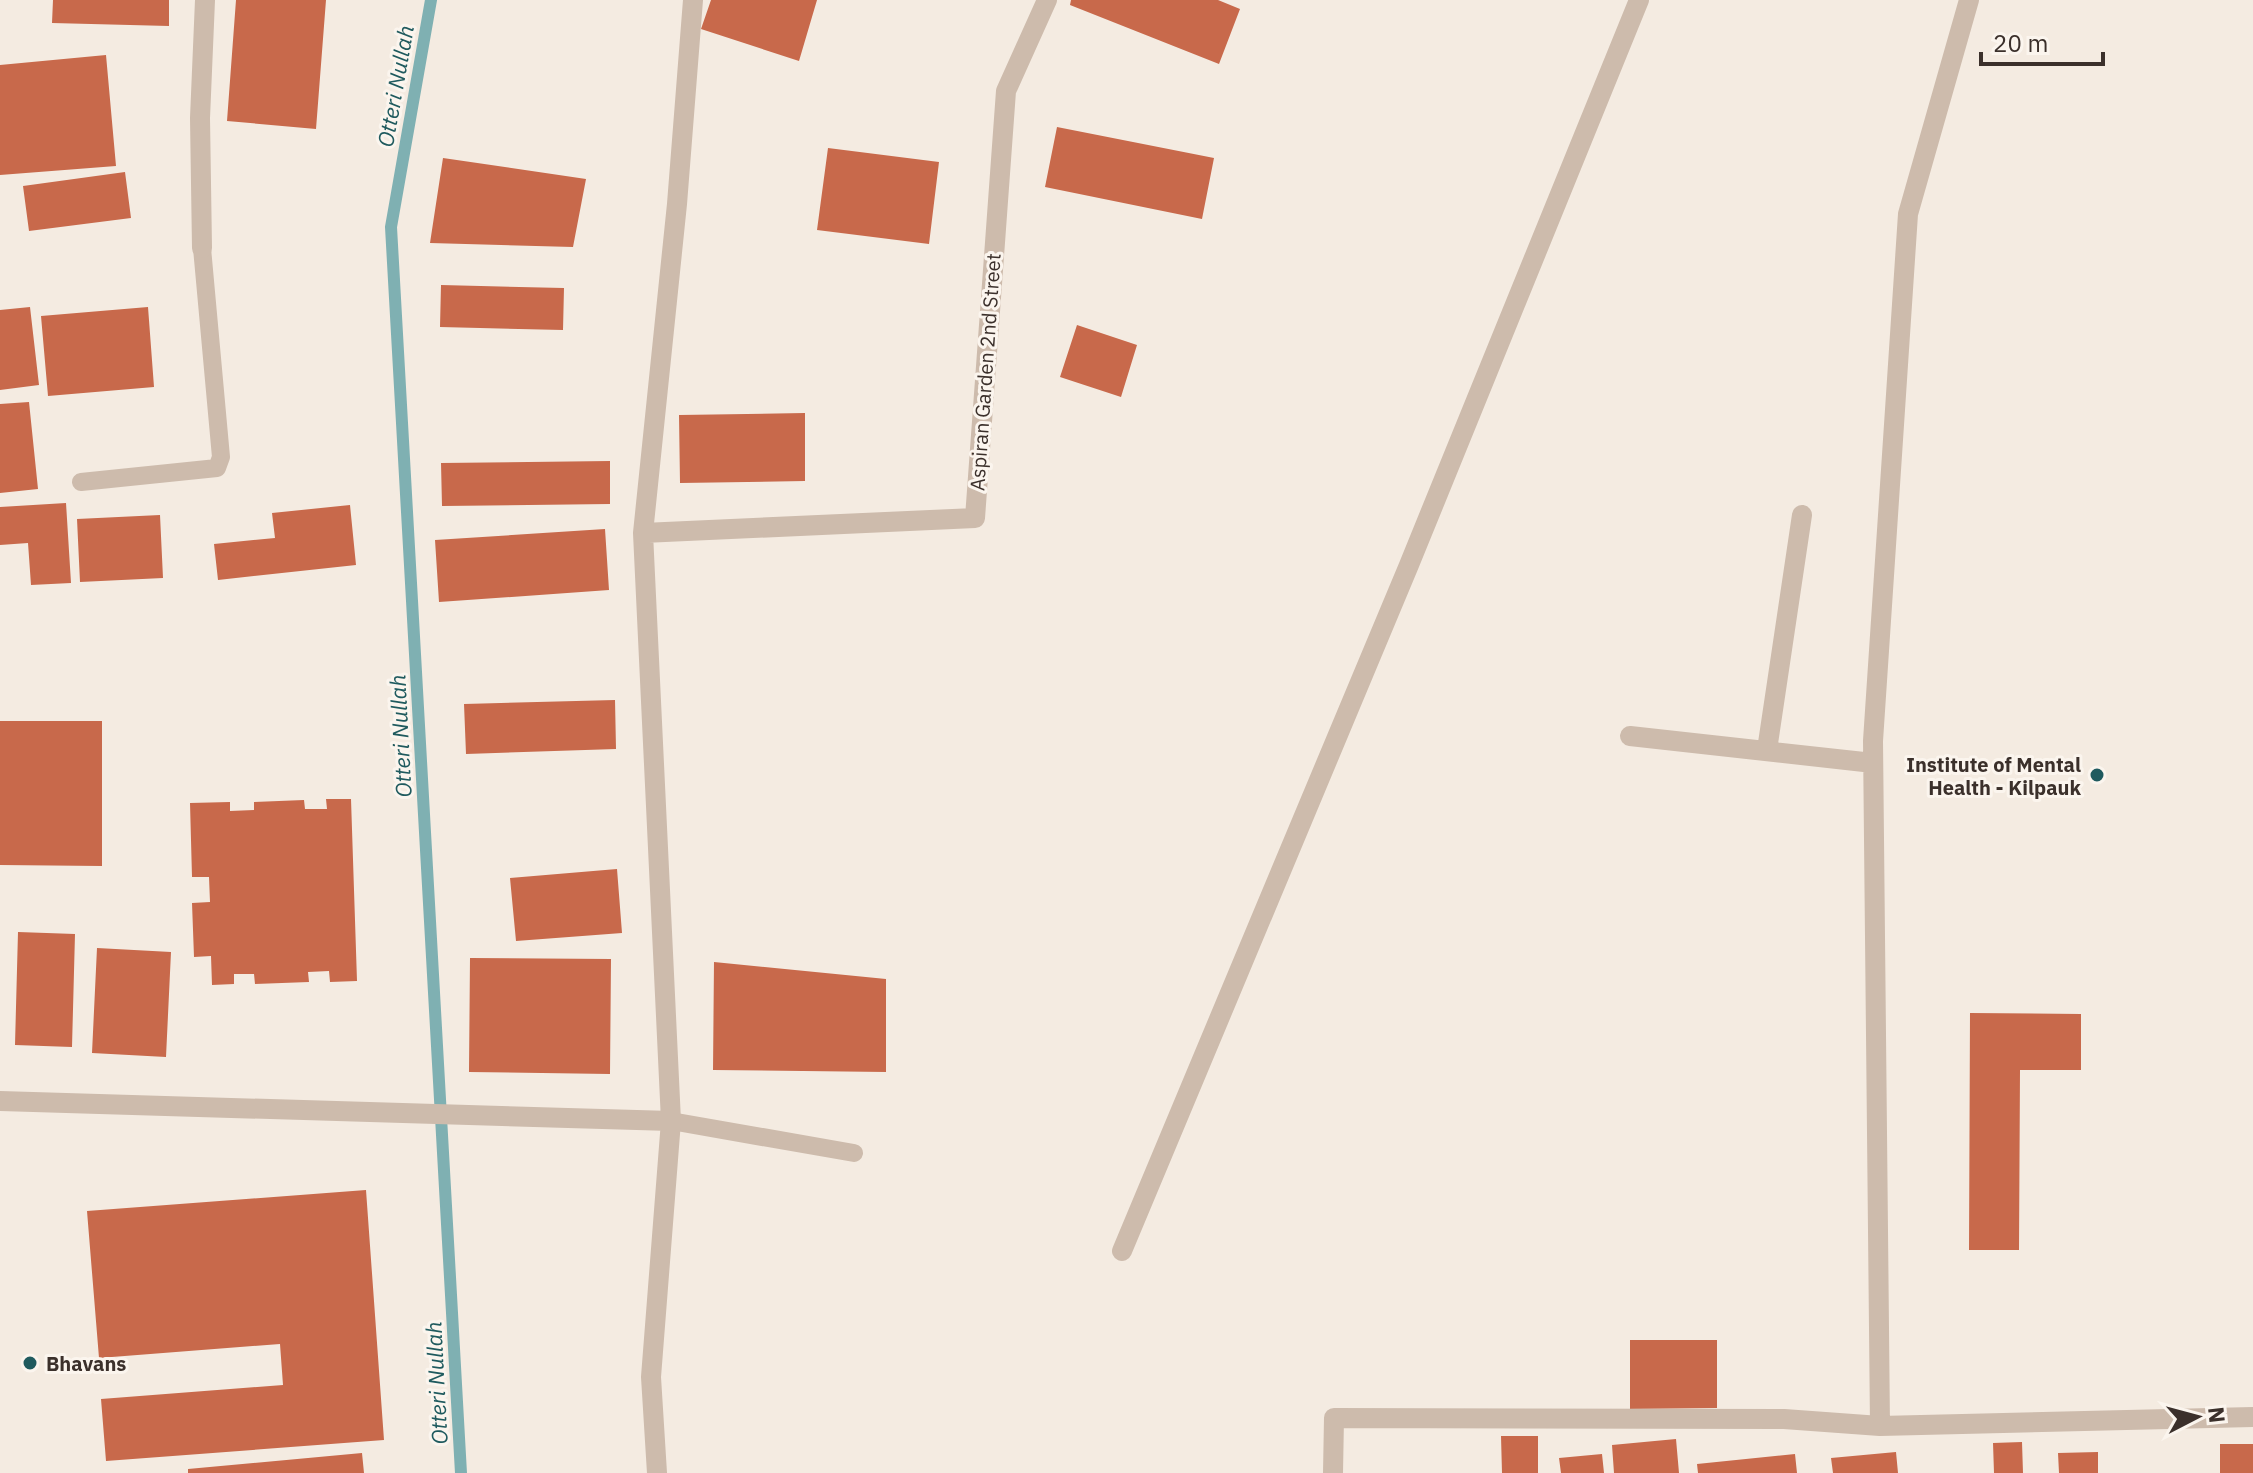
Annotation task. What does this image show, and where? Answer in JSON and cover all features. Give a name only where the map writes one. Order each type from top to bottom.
[{"type":"street","points":[[202,248],[200,118],[205,0]]},
{"type":"street","points":[[657,1473],[651,1377],[671,1121],[643,533],[677,204],[693,0]]},
{"type":"street","name":"Aspiran Garden 2nd Street","points":[[643,533],[975,518],[1006,91],[1047,0]]},
{"type":"street","points":[[1122,1251],[1409,565],[1639,0]]},
{"type":"street","points":[[1880,1426],[1873,763],[1908,214],[1969,0]]},
{"type":"street","points":[[1767,750],[1802,515]]},
{"type":"street","points":[[1630,736],[1873,763]]},
{"type":"street","points":[[0,1101],[671,1121]]},
{"type":"street","points":[[1333,1473],[1334,1418],[1784,1419],[1880,1426],[2253,1417]]},
{"type":"lane","points":[[81,482],[217,468],[221,457],[202,248]]},
{"type":"lane","points":[[671,1121],[854,1153]]},
{"type":"building","points":[[53,0],[169,0],[169,26],[52,23]]},
{"type":"building","points":[[236,0],[326,0],[316,129],[227,121]]},
{"type":"building","points":[[711,0],[817,0],[799,61],[701,29]]},
{"type":"building","points":[[1071,0],[1218,0],[1240,9],[1219,64],[1070,5]]},
{"type":"building","points":[[106,55],[116,166],[0,175],[0,65]]},
{"type":"building","points":[[1057,127],[1214,158],[1202,219],[1045,187]]},
{"type":"building","points":[[828,148],[939,162],[929,244],[817,230]]},
{"type":"building","points":[[443,158],[586,179],[573,247],[430,243]]},
{"type":"building","points":[[125,172],[131,218],[29,231],[23,186]]},
{"type":"building","points":[[441,285],[564,288],[563,330],[440,327]]},
{"type":"building","points":[[30,307],[39,385],[0,390],[0,310]]},
{"type":"building","points":[[148,307],[154,387],[48,396],[41,316]]},
{"type":"building","points":[[1077,325],[1137,345],[1121,397],[1060,377]]},
{"type":"building","points":[[29,402],[38,489],[0,493],[0,404]]},
{"type":"building","points":[[805,413],[805,481],[680,483],[679,415]]},
{"type":"building","points":[[610,461],[610,504],[442,506],[441,463]]},
{"type":"building","points":[[66,503],[71,583],[31,585],[28,543],[0,545],[0,507]]},
{"type":"building","points":[[350,505],[356,565],[218,580],[214,544],[275,538],[272,513]]},
{"type":"building","points":[[160,515],[163,578],[80,582],[77,519]]},
{"type":"building","points":[[605,529],[609,590],[439,602],[435,540]]},
{"type":"building","points":[[615,700],[616,749],[466,754],[464,704]]},
{"type":"building","points":[[0,721],[102,721],[102,866],[0,865]]},
{"type":"building","points":[[326,799],[351,799],[357,981],[330,982],[329,971],[308,972],[309,982],[255,984],[254,974],[234,974],[234,984],[212,985],[211,956],[194,957],[192,903],[210,902],[209,877],[192,877],[190,803],[230,802],[230,811],[254,810],[254,802],[304,800],[305,809],[327,809]]},
{"type":"building","points":[[617,869],[622,933],[516,941],[510,878]]},
{"type":"building","points":[[18,932],[75,934],[72,1047],[15,1045]]},
{"type":"building","points":[[97,948],[171,952],[166,1057],[92,1053]]},
{"type":"building","points":[[470,958],[611,959],[610,1074],[469,1072]]},
{"type":"building","points":[[714,962],[886,979],[886,1072],[713,1070]]},
{"type":"building","points":[[1970,1013],[2081,1014],[2081,1070],[2020,1070],[2019,1250],[1969,1250]]},
{"type":"building","points":[[366,1190],[384,1440],[106,1461],[101,1399],[283,1385],[280,1344],[99,1358],[87,1211]]},
{"type":"building","points":[[1630,1340],[1717,1340],[1717,1408],[1630,1409]]},
{"type":"building","points":[[1501,1436],[1538,1436],[1538,1473],[1502,1473]]},
{"type":"building","points":[[1676,1439],[1679,1473],[1614,1473],[1612,1445]]},
{"type":"building","points":[[2022,1442],[2023,1473],[1994,1473],[1993,1443]]},
{"type":"building","points":[[2220,1444],[2253,1444],[2253,1473],[2220,1473]]},
{"type":"building","points":[[1896,1452],[1898,1473],[1833,1473],[1831,1458]]},
{"type":"building","points":[[2098,1452],[2098,1473],[2059,1473],[2058,1453]]},
{"type":"building","points":[[362,1453],[364,1473],[188,1473],[188,1469]]},
{"type":"building","points":[[1602,1454],[1604,1473],[1561,1473],[1559,1458]]},
{"type":"building","points":[[1795,1454],[1797,1473],[1698,1473],[1697,1464]]},
{"type":"waterway","name":"Otteri Nullah","points":[[431,0],[391,227],[461,1473]]},
{"type":"place","name":"Institute of Mental Health - Kilpauk","points":[[2097,775]]},
{"type":"place","name":"Bhavans","points":[[30,1363]]}]
